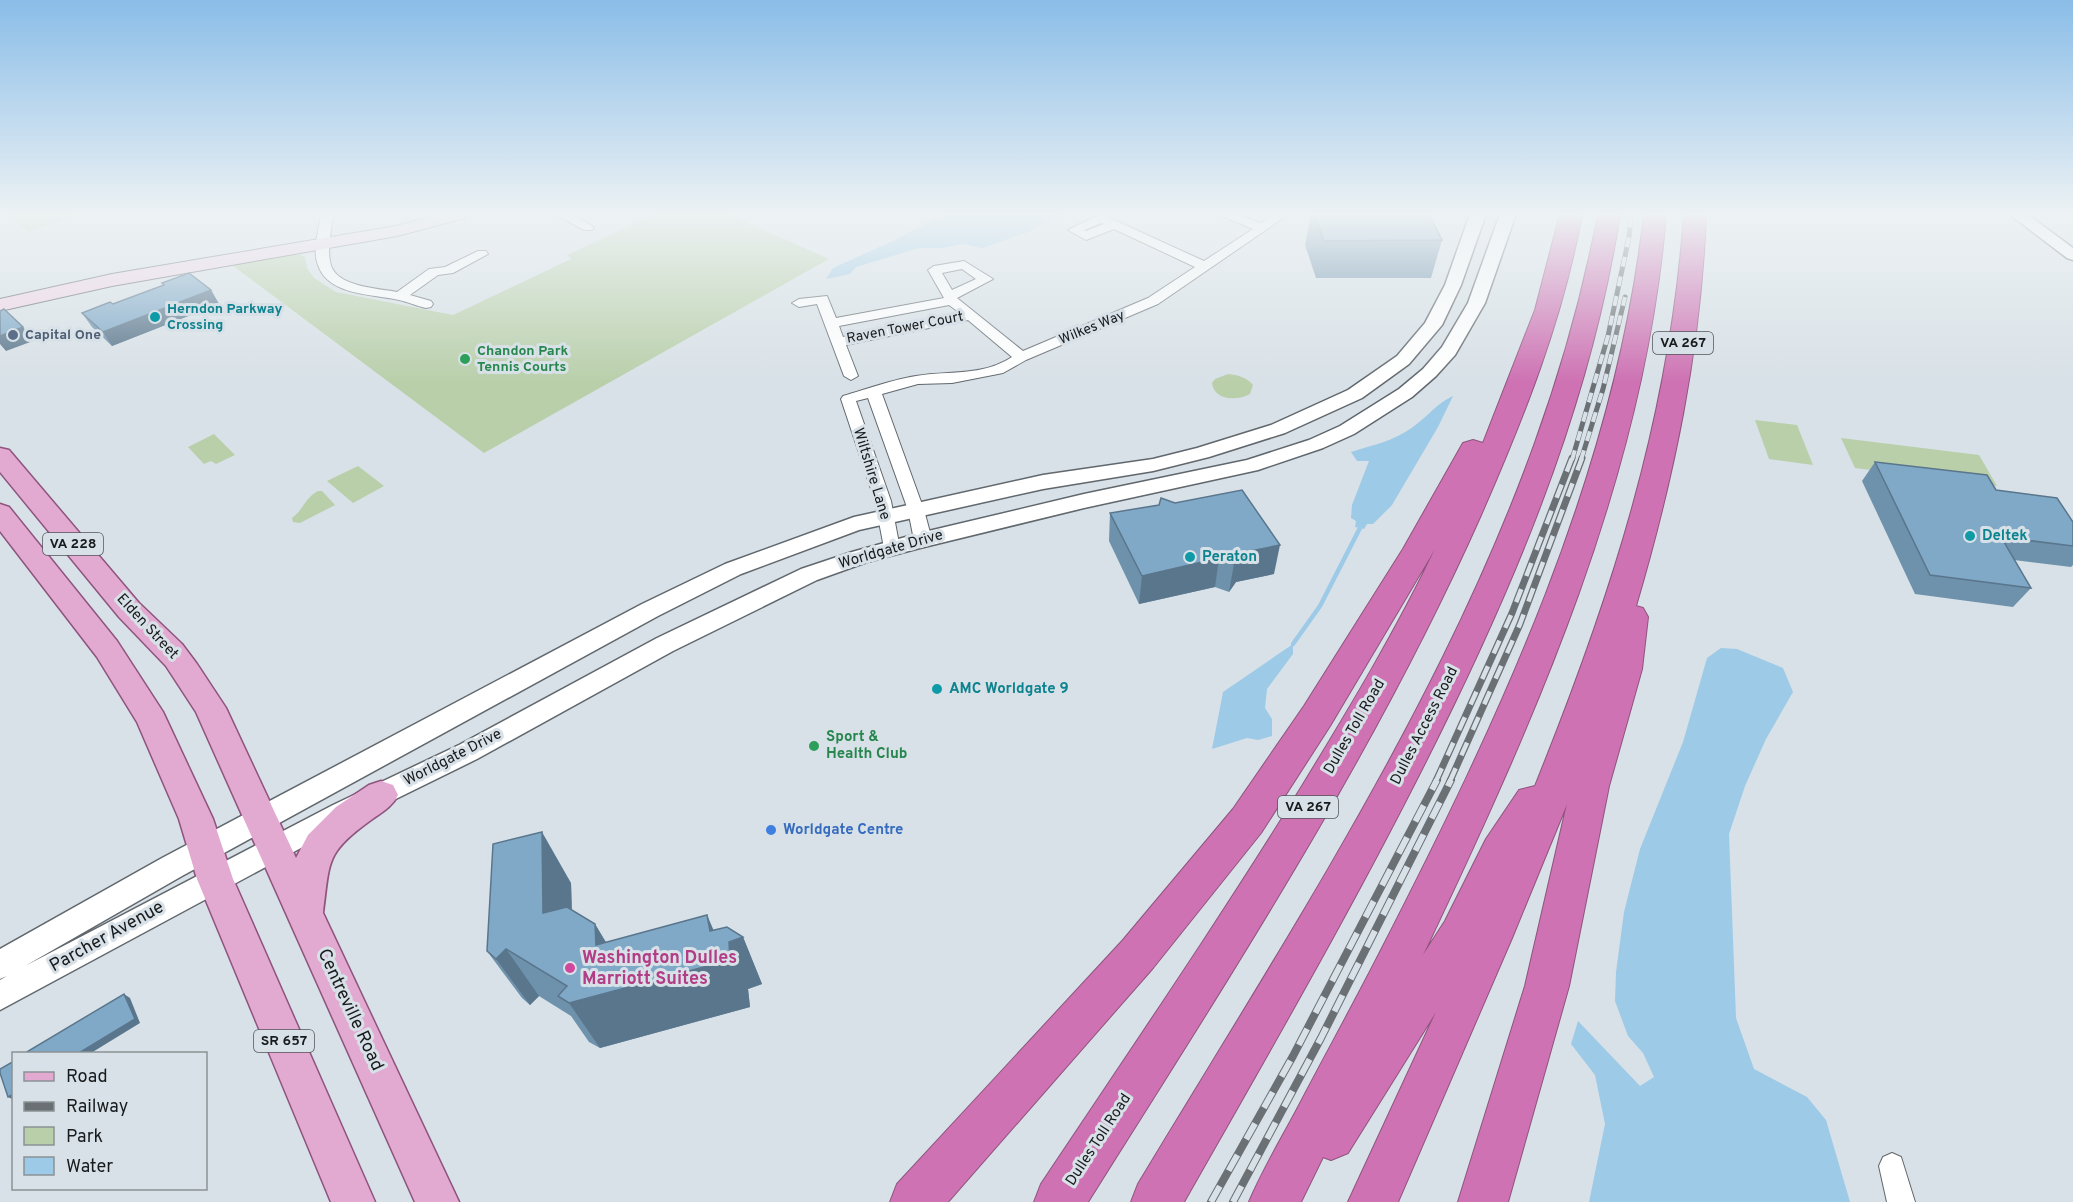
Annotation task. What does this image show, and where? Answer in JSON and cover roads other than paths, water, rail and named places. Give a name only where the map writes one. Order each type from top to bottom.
[{"type":"highway","name":"Dulles Toll Road","points":[[1059,1202],[1243,913],[1360,719],[1457,534],[1519,391],[1550,299],[1557,270]]},
{"type":"highway","name":"Dulles Access Road","points":[[1156,1202],[1356,858],[1421,736],[1470,637],[1516,532],[1560,415],[1593,301],[1599,270]]},
{"type":"highway","points":[[1274,1202],[1386,985],[1466,820],[1500,745],[1557,606],[1592,505],[1620,411],[1641,321],[1648,270]]},
{"type":"highway","name":"VA 267","points":[[1373,1202],[1481,963],[1571,746],[1614,623],[1658,471],[1680,364],[1691,270]]},
{"type":"highway","points":[[915,1202],[1138,954],[1247,821],[1317,716],[1417,552],[1474,447],[1519,391]]},
{"type":"highway","points":[[1483,1202],[1547,986],[1595,767],[1625,669],[1641,534]]},
{"type":"highway","points":[[1297,1202],[1348,1107],[1460,935],[1500,851],[1571,746]]},
{"type":"main road","points":[[0,292],[120,270]]},
{"type":"main road","points":[[0,305],[163,270]]},
{"type":"main road","name":"Elden Street","points":[[0,456],[148,630],[188,673],[210,708],[268,834]]},
{"type":"main road","name":"VA 228","points":[[0,513],[108,651]]},
{"type":"main road","name":"SR 657","points":[[108,651],[152,721],[199,826],[210,865],[353,1202]]},
{"type":"main road","points":[[305,912],[309,871],[319,848],[345,820],[381,795]]},
{"type":"main road","name":"Centreville Road","points":[[268,834],[437,1202]]},
{"type":"street","points":[[328,270],[338,280],[363,290],[400,296],[426,304]]},
{"type":"street","points":[[400,296],[434,272],[447,270]]},
{"type":"street","name":"Wilkes Way","points":[[848,399],[873,394],[892,397],[935,387],[952,380],[1003,369],[1021,357],[1153,301],[1198,270]]},
{"type":"street","name":"Worldgate Drive","points":[[210,865],[268,834],[650,610],[733,569],[797,543],[854,524],[1043,482],[1153,465],[1202,453],[1278,429],[1355,394],[1403,360],[1432,325],[1458,270]]},
{"type":"street","name":"Worldgate Drive","points":[[268,834],[346,811],[381,795],[461,756],[682,636],[796,580],[848,561],[923,540],[1078,502],[1182,483],[1257,464],[1341,433],[1374,415],[1424,380],[1442,361],[1468,325],[1490,270]]},
{"type":"street","name":"Raven Tower Court","points":[[832,323],[951,298],[1021,357]]},
{"type":"street","points":[[799,303],[822,299],[851,376]]},
{"type":"street","name":"Raven Tower Court","points":[[839,342],[971,315]]},
{"type":"street","name":"Wiltshire Lane","points":[[873,394],[915,510],[923,540]]},
{"type":"street","name":"Wiltshire Lane","points":[[848,399],[883,501],[891,549]]},
{"type":"street","name":"Parcher Avenue","points":[[0,965],[210,865]]},
{"type":"street","name":"Parcher Avenue","points":[[0,996],[210,865]]},
{"type":"street","points":[[1892,1166],[1901,1202]]},
{"type":"water","points":[[832,270],[853,270],[850,274],[826,279]]},
{"type":"water","points":[[1453,396],[1438,427],[1392,505],[1373,524],[1367,524],[1364,529],[1355,527],[1356,521],[1351,518],[1352,505],[1369,461],[1357,461],[1351,452],[1406,432],[1442,402]]},
{"type":"water","points":[[1293,644],[1293,654],[1267,689],[1265,708],[1272,719],[1272,736],[1258,740],[1247,738],[1212,749],[1223,692]]},
{"type":"water","points":[[1721,648],[1737,649],[1783,668],[1793,692],[1766,739],[1745,786],[1729,834],[1736,1018],[1754,1069],[1807,1097],[1826,1120],[1850,1202],[1589,1202],[1605,1124],[1595,1075],[1571,1044],[1578,1021],[1640,1086],[1654,1077],[1643,1053],[1628,1036],[1615,1001],[1616,972],[1624,912],[1640,849],[1683,742],[1707,658]]},
{"type":"waterway","points":[[1293,644],[1320,606],[1360,528]]},
{"type":"railway","points":[[1572,460],[1608,336],[1622,270]]},
{"type":"railway","points":[[1581,460],[1603,389],[1625,297]]},
{"type":"railway","points":[[1436,781],[1512,613],[1572,458]]},
{"type":"railway","points":[[1450,781],[1520,624],[1582,458]]},
{"type":"railway","points":[[1211,1202],[1293,1056],[1437,780]]},
{"type":"railway","points":[[1233,1202],[1321,1038],[1451,780]]},
{"type":"place","name":"Herndon Parkway Crossing","points":[[155,317]]},
{"type":"place","name":"Capital One","points":[[13,335]]},
{"type":"place","name":"Chandon Park Tennis Courts","points":[[465,359]]},
{"type":"place","name":"Deltek","points":[[1970,536]]},
{"type":"place","name":"Peraton","points":[[1190,557]]},
{"type":"place","name":"AMC Worldgate 9","points":[[937,689]]},
{"type":"place","name":"Sport & Health Club","points":[[814,746]]},
{"type":"place","name":"Worldgate Centre","points":[[771,830]]},
{"type":"place","name":"Washington Dulles Marriott Suites","points":[[570,968]]}]
